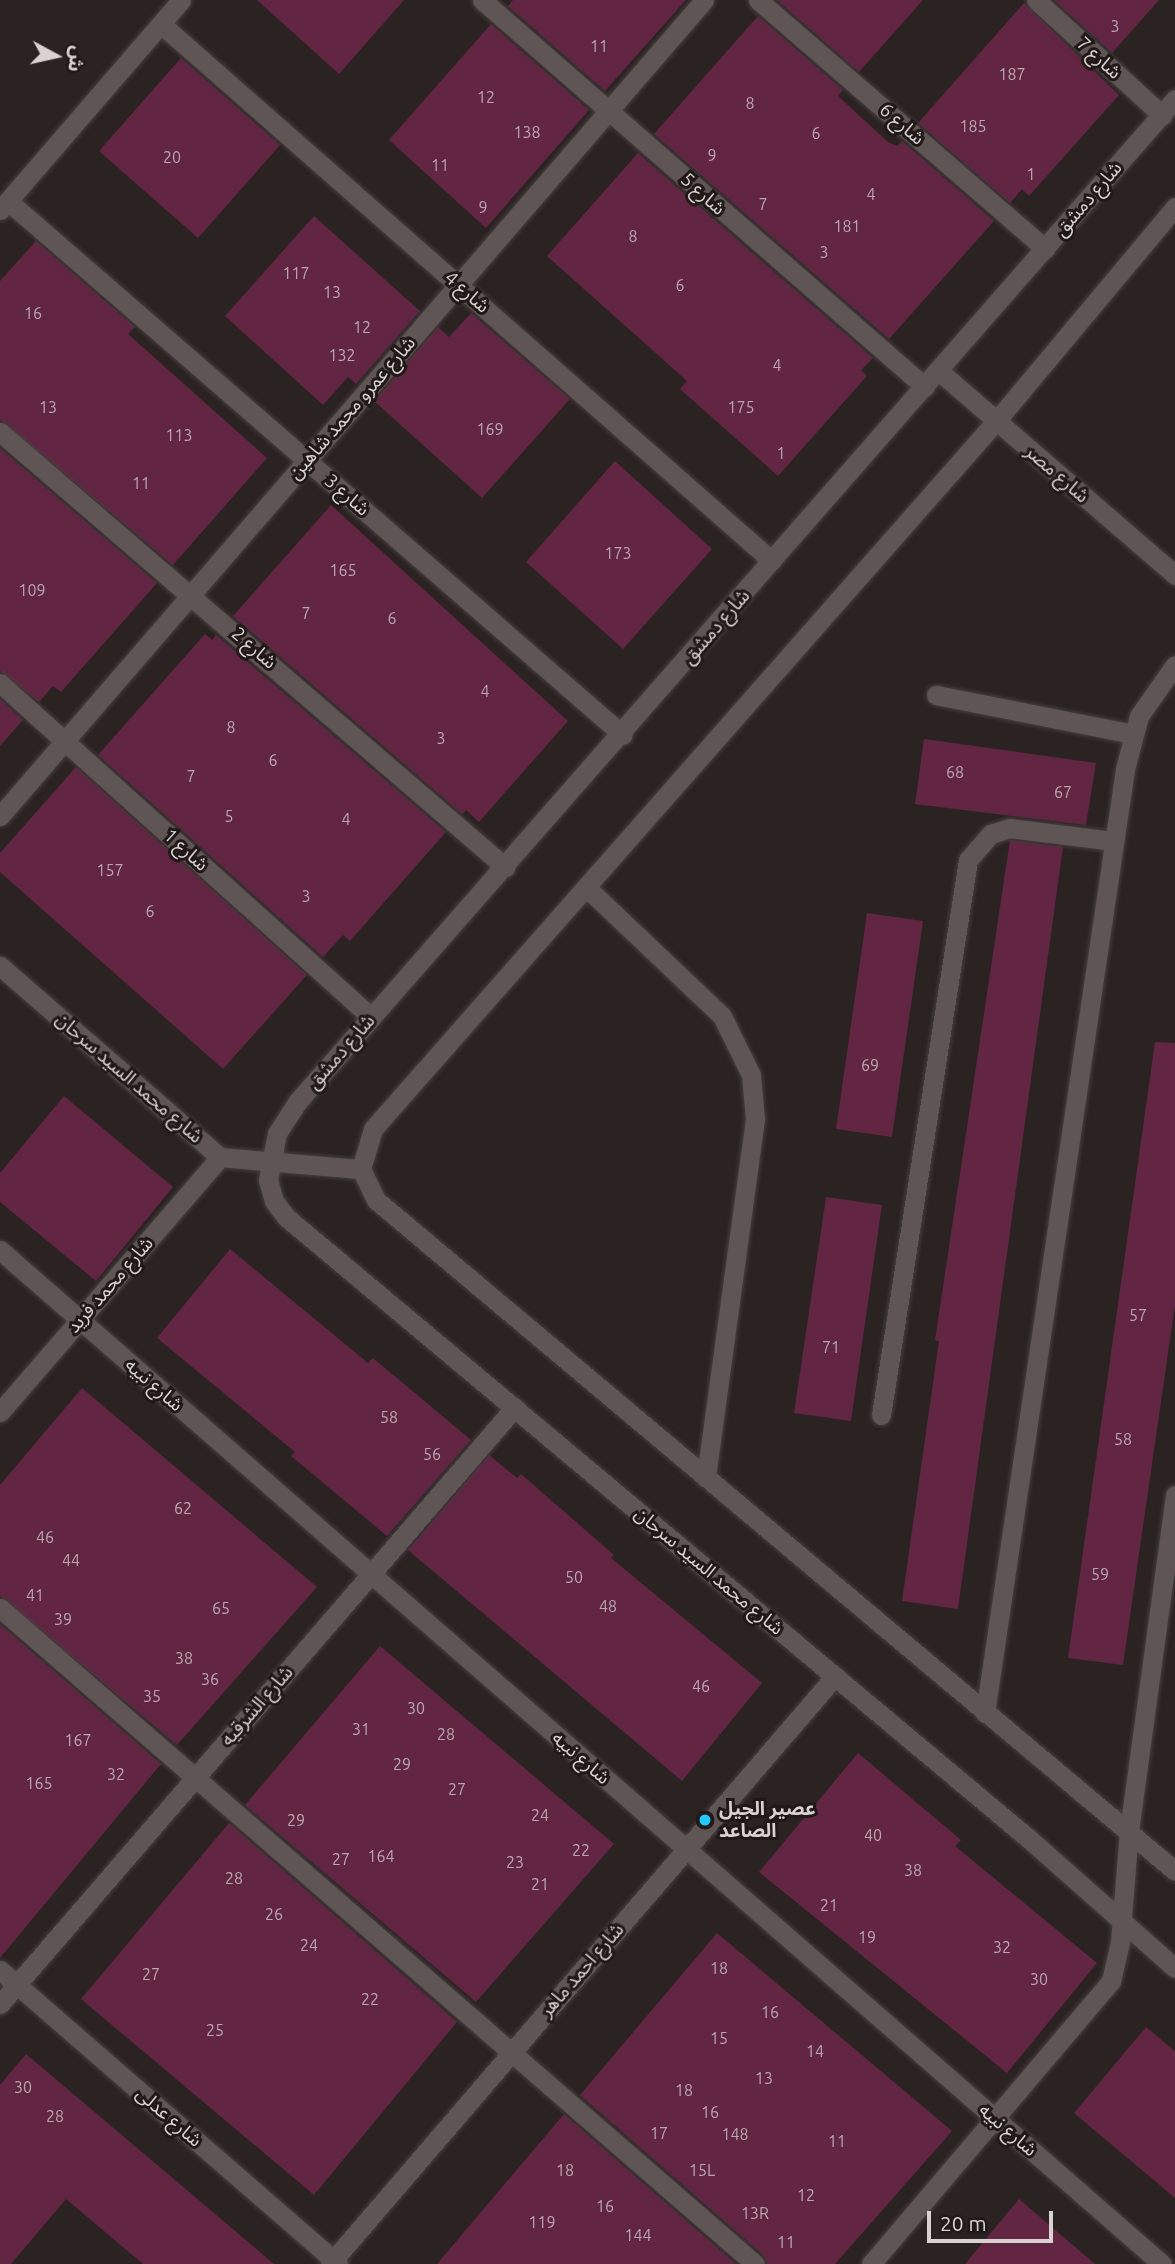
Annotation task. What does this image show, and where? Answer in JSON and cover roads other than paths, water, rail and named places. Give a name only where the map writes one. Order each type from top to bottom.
[{"type":"street","points":[[4,205],[181,0]]},
{"type":"street","name":"شارع 5","points":[[482,0],[925,387]]},
{"type":"street","name":"شارع عمرو محمد شاهين","points":[[0,816],[704,0]]},
{"type":"street","name":"شارع 6","points":[[758,0],[1045,249]]},
{"type":"street","name":"شارع 7","points":[[1036,0],[1162,115]]},
{"type":"street","name":"شارع 4","points":[[161,24],[772,561]]},
{"type":"street","name":"شارع دمشق","points":[[269,1161],[286,1116],[940,372],[1175,99]]},
{"type":"street","name":"شارع 3","points":[[4,205],[307,461],[622,735]]},
{"type":"street","points":[[1175,207],[996,421],[373,1129],[361,1168],[376,1200],[1175,1871]]},
{"type":"street","name":"شارع مصر","points":[[940,372],[1175,575]]},
{"type":"street","name":"شارع 2","points":[[0,432],[505,867]]},
{"type":"street","points":[[985,1713],[1114,841],[1133,734],[1139,716],[1175,666]]},
{"type":"street","name":"شارع 1","points":[[0,683],[371,1017]]},
{"type":"street","points":[[936,695],[1133,734]]},
{"type":"street","points":[[881,1415],[968,860],[991,834],[1009,828],[1114,841]]},
{"type":"street","points":[[586,887],[722,1016],[751,1075],[755,1119],[706,1478]]},
{"type":"street","name":"شارع محمد السيد سرحان","points":[[0,966],[220,1157],[361,1168]]},
{"type":"street","name":"شارع محمد فريد","points":[[0,1412],[220,1157]]},
{"type":"street","name":"شارع محمد السيد سرحان","points":[[269,1161],[269,1190],[286,1217],[835,1676],[1175,1968]]},
{"type":"street","name":"شارع نبيه","points":[[0,1250],[1162,2264]]},
{"type":"street","name":"شارع الشرقيه","points":[[0,2004],[514,1408]]},
{"type":"street","points":[[871,2264],[1102,1996],[1116,1966],[1129,1831],[1175,1495]]},
{"type":"street","points":[[0,1608],[755,2264]]},
{"type":"street","name":"شارع احمد ماهر","points":[[333,2263],[835,1676]]},
{"type":"street","name":"شارع عدلى","points":[[0,1970],[333,2263]]},
{"type":"place","name":"عصير الجيل الصاعد","points":[[705,1820]]}]
